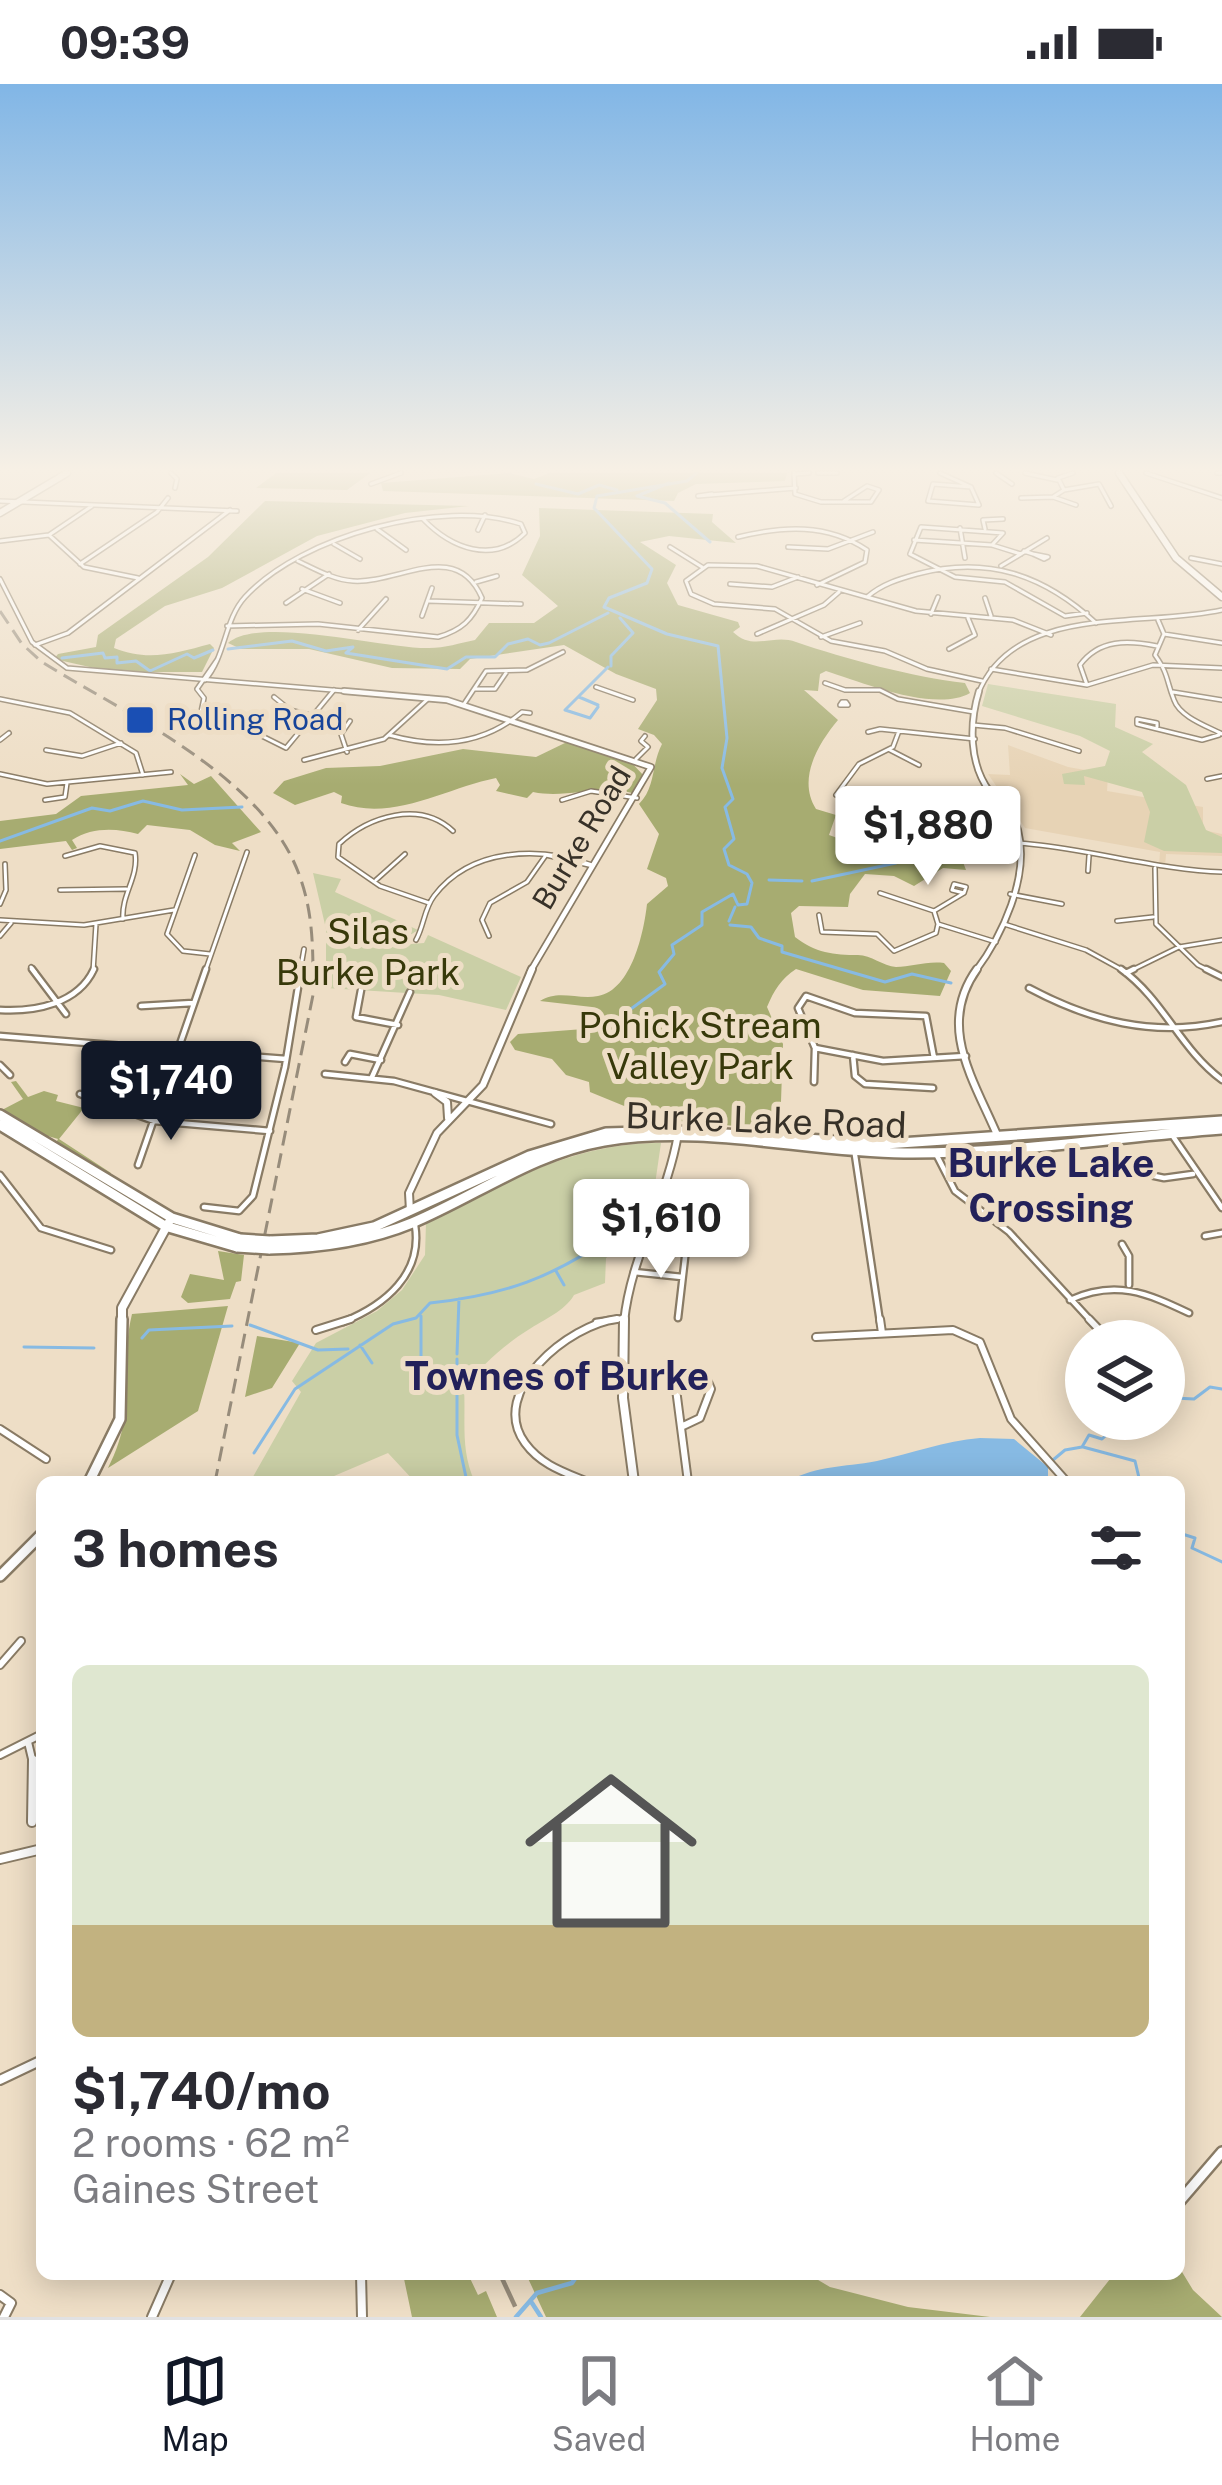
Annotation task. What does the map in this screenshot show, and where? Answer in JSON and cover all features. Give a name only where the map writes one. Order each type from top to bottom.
[{"type":"main road","name":"Burke Lake Road","points":[[0,1115],[169,1222]]},
{"type":"main road","name":"Burke Lake Road","points":[[0,1125],[169,1222],[239,1243],[270,1245],[348,1243],[528,1164],[607,1137],[678,1134],[935,1152],[999,1142]]},
{"type":"main road","name":"Burke Lake Road","points":[[855,1147],[999,1142],[1222,1125]]},
{"type":"main road","points":[[92,1476],[119,1419],[122,1307],[169,1222]]},
{"type":"main road","points":[[0,1576],[36,1540]]},
{"type":"street","points":[[133,577],[140,579]]},
{"type":"street","points":[[0,579],[14,619],[35,645],[62,636],[142,577]]},
{"type":"street","points":[[201,712],[204,698],[196,690],[217,660],[227,626],[251,590],[270,577]]},
{"type":"street","points":[[286,603],[323,577]]},
{"type":"street","points":[[346,577],[366,581],[385,577]]},
{"type":"street","points":[[227,626],[328,625],[398,638],[445,636],[464,626],[481,603],[476,582],[470,577]]},
{"type":"street","points":[[476,582],[493,577]]},
{"type":"street","points":[[690,577],[686,581],[696,598],[721,605],[768,607],[821,637],[982,681]]},
{"type":"street","points":[[730,584],[772,587],[797,577]]},
{"type":"street","points":[[799,577],[931,614],[992,617],[1051,635]]},
{"type":"street","points":[[818,585],[833,577]]},
{"type":"street","points":[[867,597],[906,577]]},
{"type":"street","points":[[957,577],[1005,582],[1065,616],[1087,614]]},
{"type":"street","points":[[1030,577],[1053,586],[1095,622]]},
{"type":"street","points":[[422,616],[432,588]]},
{"type":"street","points":[[302,589],[340,603]]},
{"type":"street","points":[[757,634],[824,605],[839,592]]},
{"type":"street","points":[[931,614],[938,597]]},
{"type":"street","points":[[358,630],[386,598]]},
{"type":"street","points":[[985,598],[992,617]]},
{"type":"street","points":[[429,601],[521,604]]},
{"type":"street","points":[[999,1142],[957,1026],[958,1001],[1004,924],[1019,843],[1015,821],[987,789],[975,739],[974,712],[982,681],[1014,651],[1095,622],[1159,621],[1222,612]]},
{"type":"street","points":[[950,649],[975,635],[968,617]]},
{"type":"street","points":[[1159,621],[1164,634]]},
{"type":"street","points":[[821,637],[860,623]]},
{"type":"street","points":[[1164,634],[1222,644]]},
{"type":"street","points":[[1164,634],[1155,655],[1171,679],[1182,712],[1222,735]]},
{"type":"street","points":[[1087,685],[1080,664],[1091,651],[1124,643],[1157,646]]},
{"type":"street","name":"Burke Road","points":[[35,645],[56,663],[79,671],[429,697],[464,704],[636,759],[652,769],[527,977],[483,1085],[447,1120],[414,1179],[408,1198],[419,1247],[398,1284],[359,1315],[316,1330]]},
{"type":"street","points":[[464,704],[486,671],[531,669],[563,652]]},
{"type":"street","points":[[992,669],[1087,685],[1161,664],[1222,668]]},
{"type":"street","points":[[475,689],[495,689],[506,679],[506,672]]},
{"type":"street","points":[[825,683],[845,690],[880,689],[919,704],[974,712]]},
{"type":"street","points":[[596,687],[632,700]]},
{"type":"street","points":[[256,724],[262,736],[286,748],[334,690]]},
{"type":"street","points":[[841,702],[845,690]]},
{"type":"street","points":[[1173,692],[1222,700]]},
{"type":"street","points":[[274,697],[290,710],[309,715]]},
{"type":"street","points":[[304,760],[347,752],[389,735],[429,697]]},
{"type":"street","points":[[0,699],[74,714],[139,756],[142,775]]},
{"type":"street","points":[[389,735],[418,741],[478,737],[530,713]]},
{"type":"street","points":[[347,752],[340,734],[350,721]]},
{"type":"street","points":[[973,724],[1005,728],[1079,752]]},
{"type":"street","points":[[1157,727],[1202,740],[1222,735]]},
{"type":"street","points":[[1193,736],[1209,730]]},
{"type":"street","points":[[836,795],[859,764],[890,750],[899,731]]},
{"type":"street","points":[[868,732],[975,739]]},
{"type":"street","points":[[0,740],[9,734]]},
{"type":"street","points":[[636,759],[648,746],[641,741],[645,736]]},
{"type":"street","points":[[46,750],[82,756],[121,743]]},
{"type":"street","points":[[890,750],[919,765]]},
{"type":"street","points":[[1,776],[31,783],[67,783],[171,772]]},
{"type":"street","points":[[1207,779],[1222,776]]},
{"type":"street","points":[[45,800],[64,797],[67,783]]},
{"type":"street","points":[[868,824],[929,798],[987,789]]},
{"type":"street","points":[[562,800],[588,791],[637,798]]},
{"type":"street","points":[[429,903],[402,896],[348,867],[338,857],[339,844],[352,831],[417,814],[438,817],[453,831]]},
{"type":"street","points":[[962,846],[993,839],[1155,868],[1222,872]]},
{"type":"street","points":[[65,856],[95,846],[131,850],[139,860],[120,907],[123,919]]},
{"type":"street","points":[[416,940],[423,931],[429,903],[452,878],[499,855],[522,851],[595,866]]},
{"type":"street","points":[[137,1165],[248,852]]},
{"type":"street","points":[[376,880],[405,854]]},
{"type":"street","points":[[489,936],[482,920],[486,908],[527,882],[547,855]]},
{"type":"street","points":[[196,856],[167,930],[171,942],[186,952],[210,954]]},
{"type":"street","points":[[1088,872],[1089,856]]},
{"type":"street","points":[[0,904],[6,890],[5,864]]},
{"type":"street","points":[[1155,868],[1153,917],[1198,965],[1222,977]]},
{"type":"street","points":[[60,890],[127,889]]},
{"type":"street","points":[[880,893],[934,911],[965,893]]},
{"type":"street","points":[[1010,894],[1062,904]]},
{"type":"street","points":[[0,920],[96,924],[174,910]]},
{"type":"street","points":[[819,915],[822,932],[877,934],[894,951],[936,933],[934,911]]},
{"type":"street","points":[[1117,921],[1153,917]]},
{"type":"street","points":[[0,935],[10,923]]},
{"type":"street","points":[[0,1010],[31,1010],[83,985],[93,972],[96,924]]},
{"type":"street","points":[[938,924],[996,942]]},
{"type":"street","points":[[1004,924],[1071,944],[1126,973],[1153,996],[1195,1061],[1222,1080]]},
{"type":"street","points":[[1126,973],[1179,947],[1222,940]]},
{"type":"street","points":[[204,1207],[243,1209],[251,1201],[286,1059],[304,949]]},
{"type":"street","points":[[32,967],[66,1014]]},
{"type":"street","points":[[1029,988],[1098,1022],[1171,1027],[1222,1022]]},
{"type":"street","points":[[361,990],[356,1017],[398,1025]]},
{"type":"street","points":[[372,1077],[410,992]]},
{"type":"street","points":[[814,1082],[815,1048],[798,1008],[806,996],[855,1013],[926,1016],[934,1058]]},
{"type":"street","points":[[141,1006],[193,1003]]},
{"type":"street","points":[[1,1038],[286,1059]]},
{"type":"street","points":[[815,1048],[909,1063],[966,1056]]},
{"type":"street","points":[[346,1062],[350,1054],[380,1060]]},
{"type":"street","points":[[853,1055],[856,1076],[865,1084],[933,1088]]},
{"type":"street","points":[[0,1065],[10,1075]]},
{"type":"street","points":[[325,1074],[342,1071],[372,1077],[535,1116],[551,1124]]},
{"type":"street","points":[[434,1093],[447,1102],[447,1120]]},
{"type":"street","points":[[80,1094],[98,1096],[154,1121],[270,1131]]},
{"type":"street","points":[[1169,1129],[1222,1208]]},
{"type":"street","points":[[633,1476],[620,1402],[633,1272],[670,1181],[678,1134]]},
{"type":"street","points":[[855,1147],[882,1333]]},
{"type":"street","points":[[935,1152],[955,1191],[1009,1232],[1090,1320]]},
{"type":"street","points":[[1145,1174],[1164,1178],[1195,1173]]},
{"type":"street","points":[[0,1175],[40,1228],[111,1250]]},
{"type":"street","points":[[1205,1235],[1222,1233]]},
{"type":"street","points":[[1123,1244],[1129,1256],[1129,1286]]},
{"type":"street","points":[[678,1318],[686,1249]]},
{"type":"street","points":[[633,1272],[682,1277]]},
{"type":"street","points":[[1070,1300],[1102,1286],[1129,1286],[1190,1313]]},
{"type":"street","points":[[563,1476],[531,1458],[516,1438],[514,1411],[532,1374],[579,1328],[605,1317],[627,1318]]},
{"type":"street","points":[[816,1337],[953,1330],[975,1337],[986,1352],[1011,1419],[1062,1476]]},
{"type":"street","points":[[681,1426],[700,1418],[711,1389],[708,1382],[686,1374],[678,1379],[676,1389],[687,1476]]},
{"type":"street","points":[[0,1429],[46,1459]]},
{"type":"street","points":[[0,1665],[21,1640]]},
{"type":"street","points":[[0,1755],[36,1737]]},
{"type":"street","points":[[28,1742],[33,1761],[32,1822]]},
{"type":"street","points":[[0,1859],[36,1851]]},
{"type":"street","points":[[0,2080],[36,2063]]},
{"type":"street","points":[[1185,2195],[1222,2152]]},
{"type":"street","points":[[152,2317],[168,2280]]},
{"type":"street","points":[[361,2280],[362,2317]]},
{"type":"street","points":[[0,2295],[11,2303],[4,2317]]},
{"type":"shaded area","points":[[1008,745],[1068,767],[1108,774],[1107,791],[1203,807],[1203,830],[1222,834],[1222,856],[1166,854],[1165,867],[1159,866],[1160,852],[1025,828],[988,774],[1010,775]]},
{"type":"green space","points":[[180,577],[242,577],[165,606],[116,639],[114,648],[150,655],[210,644],[214,648],[202,672],[112,672],[54,659],[58,654],[96,647],[98,635]]},
{"type":"green space","name":"Pohick Stream Valley Park","points":[[525,577],[670,577],[667,583],[678,605],[738,622],[740,627],[733,632],[748,641],[788,640],[879,667],[965,683],[970,693],[938,700],[918,698],[826,671],[820,674],[818,691],[804,690],[838,720],[817,751],[809,774],[816,809],[836,815],[829,835],[871,850],[937,813],[966,810],[981,816],[931,840],[932,849],[963,862],[966,870],[943,868],[914,886],[894,876],[865,874],[850,894],[848,907],[799,906],[791,913],[795,937],[817,950],[863,955],[896,967],[944,963],[951,971],[940,996],[863,990],[796,969],[786,977],[767,1007],[783,1044],[780,1130],[656,1119],[590,1092],[589,1082],[566,1075],[552,1059],[515,1050],[510,1042],[518,1034],[597,1028],[606,1022],[592,1007],[540,1001],[554,996],[598,996],[620,983],[634,958],[647,904],[668,886],[666,878],[647,869],[659,834],[639,804],[662,744],[638,729],[657,700],[656,689],[616,674],[564,645],[470,659],[460,669],[392,668],[309,649],[241,649],[228,643],[266,632],[435,648],[475,640],[489,623],[534,623],[558,606]]},
{"type":"green space","points":[[988,684],[1116,704],[1115,727],[1153,744],[1142,752],[1186,785],[1206,830],[1222,837],[1222,853],[1164,851],[1144,842],[1150,812],[1142,792],[1084,776],[1085,785],[1064,784],[1062,774],[1105,766],[1110,751],[1080,736],[982,706]]},
{"type":"green space","points":[[567,742],[629,760],[645,777],[632,793],[533,792],[527,798],[496,791],[500,785],[496,778],[380,809],[341,803],[342,796],[334,792],[295,805],[273,793],[284,781],[326,768],[380,766],[463,749],[536,757]]},
{"type":"green space","points":[[180,774],[194,784],[211,776],[261,832],[232,843],[240,851],[215,845],[190,830],[147,825],[138,834],[88,833],[72,840],[77,848],[72,850],[66,841],[0,849],[0,821],[56,814],[81,796],[188,785]]},
{"type":"green space","name":"Silas Burke Park","points":[[313,873],[341,879],[335,892],[418,930],[407,937],[411,944],[424,943],[428,935],[521,977],[506,1010],[439,995],[326,988],[326,929]]},
{"type":"green space","points":[[16,1081],[28,1097],[44,1091],[58,1095],[56,1101],[84,1108],[59,1139],[111,1173],[109,1177],[56,1143],[58,1139],[34,1132],[0,1111],[23,1099],[11,1082]]},
{"type":"green space","name":"Pohick Stream Valley Park","points":[[661,1143],[652,1205],[637,1241],[628,1240],[606,1258],[605,1283],[574,1295],[511,1342],[464,1388],[465,1447],[472,1476],[409,1476],[388,1453],[334,1476],[253,1476],[301,1392],[292,1381],[316,1343],[377,1311],[402,1290],[425,1255],[426,1223],[539,1168],[629,1145]]},
{"type":"green space","points":[[218,1251],[244,1255],[241,1281],[236,1282],[230,1299],[188,1303],[181,1297],[190,1274],[224,1280]]},
{"type":"green space","points":[[228,1306],[198,1411],[108,1468],[126,1408],[132,1314]]},
{"type":"green space","points":[[257,1336],[300,1343],[272,1388],[245,1397]]},
{"type":"green space","points":[[1185,2277],[1222,2317],[1080,2317],[1109,2280]]},
{"type":"green space","points":[[404,2280],[471,2280],[478,2295],[486,2291],[497,2317],[412,2317]]},
{"type":"green space","points":[[529,2280],[818,2280],[908,2307],[990,2317],[546,2317]]},
{"type":"water","points":[[1014,1439],[1048,1467],[1048,1476],[798,1476],[877,1461],[941,1444]]},
{"type":"waterway","points":[[622,1035],[624,1014],[665,984],[659,972],[674,954],[672,945],[702,925],[702,912],[733,894],[738,905],[747,904],[752,883],[747,874],[729,865],[724,849],[734,839],[725,807],[733,799],[722,768],[727,738],[718,646],[667,634],[604,607],[609,598],[647,583],[649,577]]},
{"type":"waterway","points":[[228,649],[292,641],[326,651],[353,647],[346,653],[447,669],[466,657],[495,657],[508,644],[528,639],[540,645],[549,643],[608,613]]},
{"type":"waterway","points":[[611,666],[611,656],[633,633],[620,618]]},
{"type":"waterway","points":[[62,658],[103,653],[105,658],[117,657],[117,663],[136,661],[150,671],[187,654],[194,658],[213,650]]},
{"type":"waterway","points":[[598,707],[590,718],[565,710],[608,667]]},
{"type":"waterway","points":[[579,697],[598,705]]},
{"type":"waterway","points":[[0,841],[92,808],[110,811],[143,801],[182,810],[242,807]]},
{"type":"waterway","points":[[812,881],[896,863]]},
{"type":"waterway","points":[[769,880],[802,881]]},
{"type":"waterway","points":[[729,921],[735,907]]},
{"type":"waterway","points":[[730,925],[751,927],[759,938],[782,946],[782,952],[885,982],[912,974],[951,983]]},
{"type":"waterway","points":[[360,1346],[393,1324],[416,1318],[430,1303],[527,1282],[570,1263],[614,1235]]},
{"type":"waterway","points":[[556,1271],[564,1285]]},
{"type":"waterway","points":[[457,1354],[459,1299]]},
{"type":"waterway","points":[[421,1316],[421,1356]]},
{"type":"waterway","points":[[250,1325],[318,1350],[348,1349]]},
{"type":"waterway","points":[[142,1338],[149,1330],[232,1326]]},
{"type":"waterway","points":[[254,1453],[295,1389],[360,1346]]},
{"type":"waterway","points":[[360,1346],[372,1363]]},
{"type":"waterway","points":[[24,1347],[94,1348]]},
{"type":"waterway","points":[[457,1359],[457,1435],[466,1476]]},
{"type":"waterway","points":[[1185,1399],[1194,1399],[1210,1387],[1222,1389]]},
{"type":"waterway","points":[[1053,1460],[1065,1450],[1082,1447],[1086,1440]]},
{"type":"waterway","points":[[1083,1447],[1135,1461],[1139,1476]]},
{"type":"waterway","points":[[1185,1535],[1195,1538],[1192,1548],[1222,1562]]},
{"type":"waterway","points":[[516,2317],[537,2293],[574,2280]]},
{"type":"waterway","points":[[532,2303],[541,2317]]},
{"type":"railway","points":[[0,611],[22,644],[42,662],[190,751],[257,808],[282,841],[305,892],[312,935],[313,995],[216,1476]]},
{"type":"railway","points":[[503,2280],[520,2317]]},
{"type":"place","name":"Rolling Road","points":[[140,720]]},
{"type":"district","name":"Burke Lake Crossing","points":[[1051,1186]]},
{"type":"district","name":"Townes of Burke","points":[[557,1376]]}]
